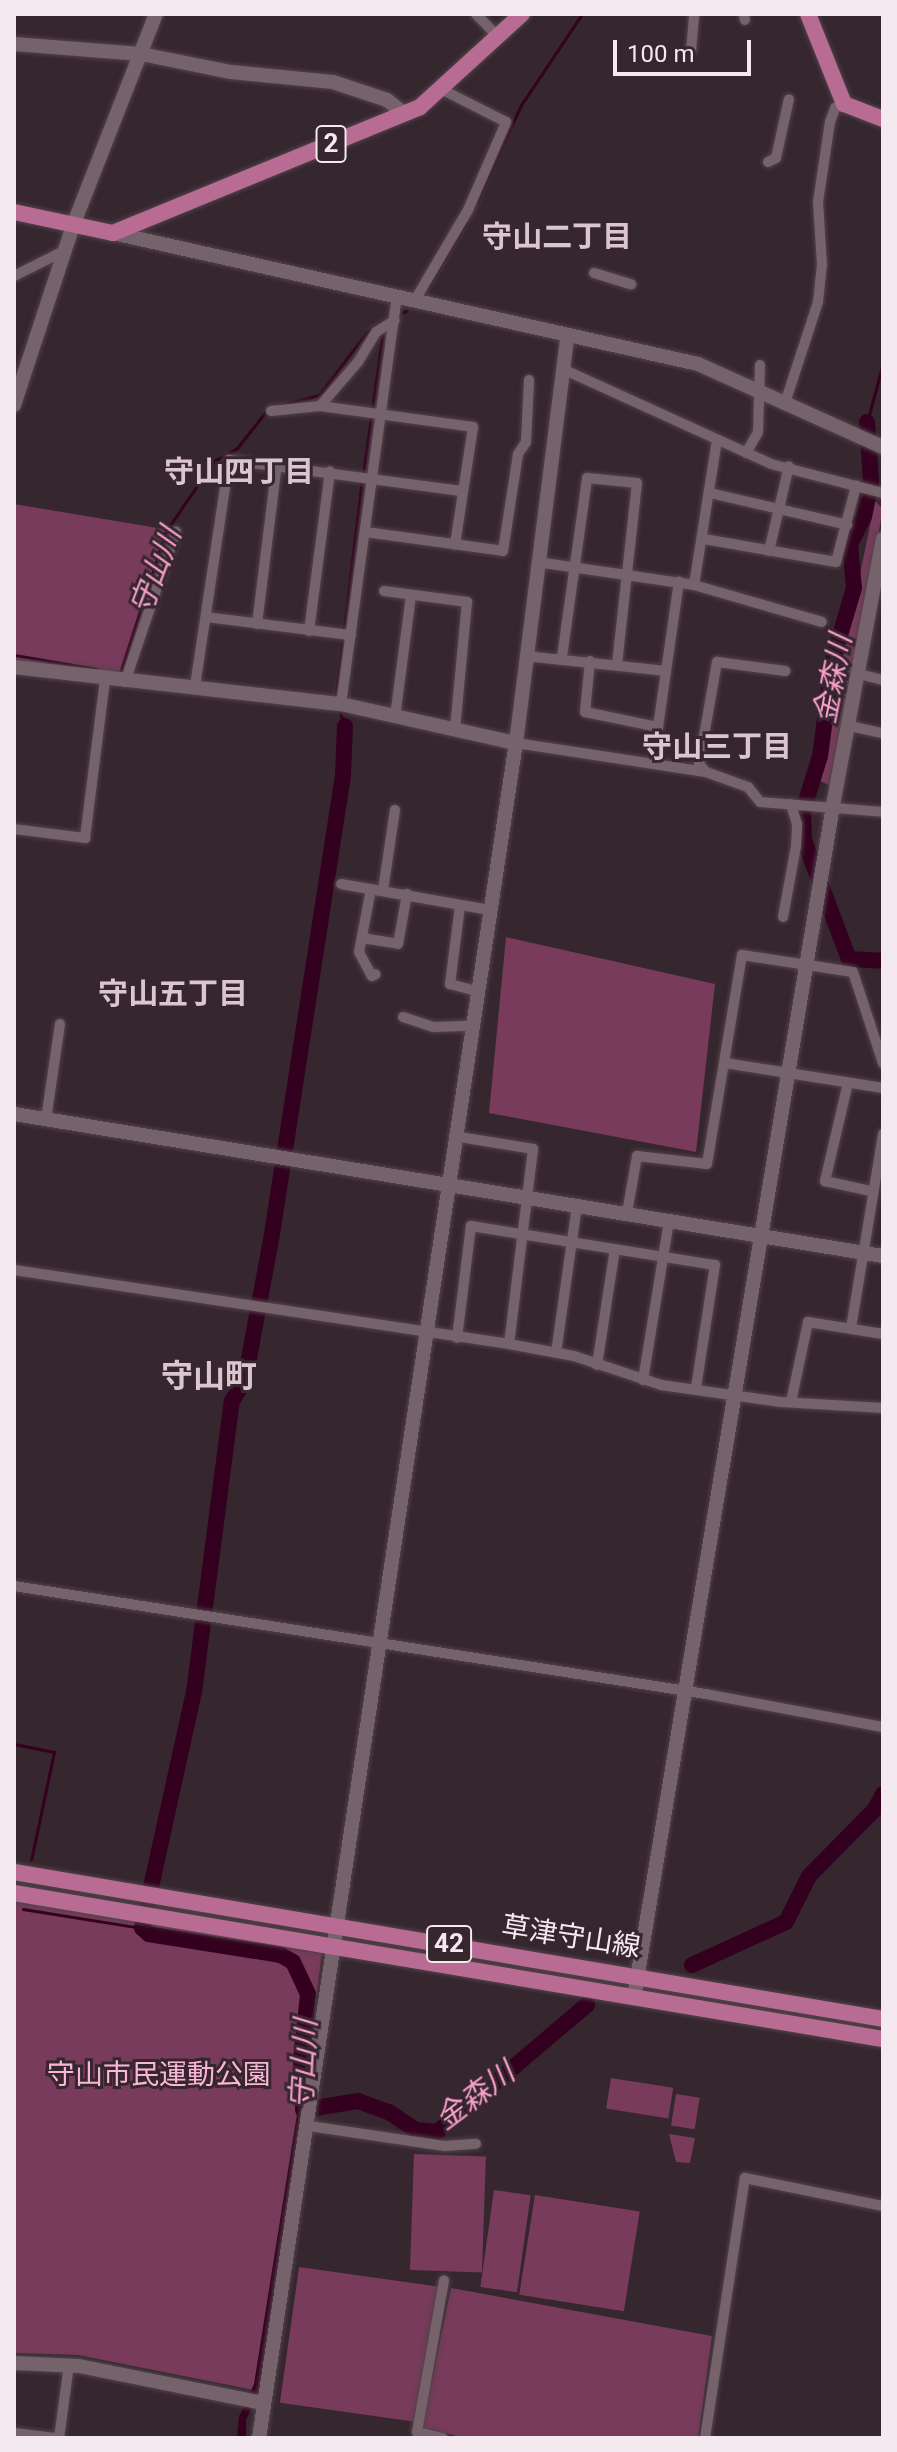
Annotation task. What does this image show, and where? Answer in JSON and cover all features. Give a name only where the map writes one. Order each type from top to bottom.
[{"type":"main road","name":"2","points":[[113,233],[405,114],[443,90],[500,39],[522,14]]},
{"type":"main road","points":[[808,14],[844,104],[883,119]]},
{"type":"main road","points":[[14,212],[113,233]]},
{"type":"main road","name":"草津守山線","points":[[14,1872],[634,1997],[883,2039]]},
{"type":"main road","name":"草津守山線","points":[[14,1893],[639,1975],[883,2019]]},
{"type":"street","points":[[14,405],[74,223],[156,14]]},
{"type":"street","points":[[476,14],[500,39]]},
{"type":"street","points":[[691,51],[694,14]]},
{"type":"street","points":[[14,44],[141,54],[231,72],[333,82],[387,100],[405,114]]},
{"type":"street","points":[[415,300],[468,210],[506,122],[443,90]]},
{"type":"street","points":[[768,162],[776,158],[789,99]]},
{"type":"street","points":[[785,403],[818,302],[822,265],[818,202],[830,122],[835,108],[844,104]]},
{"type":"street","points":[[113,233],[698,364],[883,447]]},
{"type":"street","points":[[14,276],[66,250]]},
{"type":"street","points":[[594,273],[631,284]]},
{"type":"street","points":[[341,704],[397,297]]},
{"type":"street","points":[[320,406],[358,362],[376,332],[395,320]]},
{"type":"street","points":[[259,2438],[516,743],[567,337]]},
{"type":"street","points":[[746,453],[758,432],[762,393],[760,365]]},
{"type":"street","points":[[565,370],[746,453],[883,493]]},
{"type":"street","points":[[365,532],[503,551],[518,454],[526,442],[529,380]]},
{"type":"street","points":[[271,411],[320,406],[473,427],[455,545]]},
{"type":"street","points":[[694,585],[704,539],[717,440]]},
{"type":"street","points":[[195,686],[229,460],[330,471],[372,480],[462,491]]},
{"type":"street","points":[[257,624],[277,464]]},
{"type":"street","points":[[769,551],[789,466]]},
{"type":"street","points":[[309,631],[330,471]]},
{"type":"street","points":[[562,657],[587,478],[637,483],[617,663]]},
{"type":"street","points":[[704,539],[836,562],[856,486]]},
{"type":"street","points":[[710,493],[847,525]]},
{"type":"street","points":[[125,682],[176,531]]},
{"type":"street","points":[[634,1997],[689,1692],[833,805],[883,539]]},
{"type":"street","points":[[537,562],[694,585],[822,622]]},
{"type":"street","points":[[590,661],[585,712],[658,727],[679,582]]},
{"type":"street","points":[[384,591],[467,602],[455,728]]},
{"type":"street","points":[[395,717],[411,596]]},
{"type":"street","points":[[206,617],[351,635]]},
{"type":"street","points":[[525,656],[562,657],[666,671]]},
{"type":"street","points":[[706,772],[699,764],[717,662],[785,671]]},
{"type":"street","points":[[14,667],[105,680],[195,686],[341,704],[516,743],[706,772],[748,787],[760,802],[833,805],[883,812]]},
{"type":"street","points":[[859,674],[883,680]]},
{"type":"street","points":[[14,829],[85,838],[105,680]]},
{"type":"street","points":[[849,726],[883,733]]},
{"type":"street","points":[[783,917],[796,846],[791,804]]},
{"type":"street","points":[[376,974],[372,976],[359,952],[395,810]]},
{"type":"street","points":[[341,884],[490,910]]},
{"type":"street","points":[[362,938],[398,944],[407,894]]},
{"type":"street","points":[[460,906],[450,984],[477,991]]},
{"type":"street","points":[[627,1213],[637,1156],[707,1164],[742,955],[853,972],[883,1063]]},
{"type":"street","points":[[403,1017],[433,1027],[471,1026]]},
{"type":"street","points":[[46,1119],[60,1024]]},
{"type":"street","points":[[725,1063],[883,1088]]},
{"type":"street","points":[[848,1083],[825,1181],[871,1191]]},
{"type":"street","points":[[14,1114],[883,1256]]},
{"type":"street","points":[[851,1328],[871,1191],[883,1134]]},
{"type":"street","points":[[454,1136],[533,1149],[509,1344]]},
{"type":"street","points":[[556,1353],[577,1205]]},
{"type":"street","points":[[643,1380],[669,1221]]},
{"type":"street","points":[[457,1338],[471,1226],[715,1265],[696,1388]]},
{"type":"street","points":[[597,1365],[615,1249]]},
{"type":"street","points":[[14,1270],[509,1344],[556,1353],[643,1380],[735,1395],[883,1408]]},
{"type":"street","points":[[791,1402],[808,1322],[883,1334]]},
{"type":"street","points":[[14,1586],[377,1646],[689,1692],[883,1727]]},
{"type":"street","points":[[309,2122],[445,2146],[476,2144]]},
{"type":"street","points":[[705,2438],[745,2178],[883,2206]]},
{"type":"street","points":[[443,2438],[417,2432],[444,2280]]},
{"type":"street","points":[[14,2363],[69,2365],[262,2403]]},
{"type":"street","points":[[14,2433],[56,2438],[69,2365]]},
{"type":"green space","points":[[875,501],[883,509],[831,786],[818,780]]},
{"type":"green space","points":[[14,504],[176,531],[125,682],[14,667]]},
{"type":"green space","points":[[506,937],[715,984],[696,1152],[489,1113]]},
{"type":"green space","name":"守山市民運動公園","points":[[14,1901],[322,1953],[264,2392],[78,2355],[14,2353]]},
{"type":"green space","points":[[611,2078],[673,2088],[668,2118],[606,2109]]},
{"type":"green space","points":[[676,2094],[700,2098],[695,2129],[671,2126]]},
{"type":"green space","points":[[669,2134],[695,2138],[690,2163],[676,2162]]},
{"type":"green space","points":[[414,2154],[486,2157],[482,2272],[410,2270]]},
{"type":"green space","points":[[494,2190],[531,2195],[517,2292],[480,2287]]},
{"type":"green space","points":[[535,2195],[640,2212],[624,2311],[519,2295]]},
{"type":"green space","points":[[299,2267],[438,2286],[419,2422],[280,2403]]},
{"type":"green space","points":[[451,2288],[712,2336],[698,2438],[466,2438],[422,2428]]},
{"type":"shaded area","points":[[306,2113],[262,2386],[246,2420],[246,2438],[237,2438],[239,2417],[254,2384],[297,2114]]},
{"type":"waterway","name":"守山川","points":[[477,202],[521,105],[582,14]]},
{"type":"waterway","name":"守山川","points":[[427,288],[466,223]]},
{"type":"waterway","name":"守山川","points":[[277,406],[319,395],[367,332],[388,318]]},
{"type":"waterway","points":[[363,474],[383,331]]},
{"type":"waterway","name":"金森川","points":[[867,422],[883,363]]},
{"type":"waterway","name":"守山川","points":[[120,673],[166,531],[214,461],[237,448],[267,410]]},
{"type":"waterway","name":"金森川","points":[[867,422],[871,481],[864,516],[850,545],[854,588],[833,659],[820,756],[803,811],[804,840],[849,959],[883,961]]},
{"type":"waterway","points":[[335,700],[362,481]]},
{"type":"waterway","name":"守山川","points":[[14,655],[97,669]]},
{"type":"waterway","points":[[339,710],[345,726]]},
{"type":"waterway","points":[[303,2107],[301,2060],[308,1994],[293,1962],[281,1955],[149,1934],[142,1928],[194,1692],[232,1401],[245,1380],[272,1234],[343,775],[345,726]]},
{"type":"waterway","name":"守山川","points":[[14,1744],[54,1752],[31,1860]]},
{"type":"waterway","name":"金森川","points":[[692,1965],[786,1922],[809,1876],[875,1809],[883,1794]]},
{"type":"waterway","name":"守山川","points":[[23,1909],[142,1928]]},
{"type":"waterway","name":"金森川","points":[[303,2110],[358,2101],[389,2112],[416,2130],[437,2132],[587,2005]]},
{"type":"district","name":"守山二丁目","points":[[557,237]]},
{"type":"district","name":"守山四丁目","points":[[239,472]]},
{"type":"district","name":"守山三丁目","points":[[717,747]]},
{"type":"district","name":"守山五丁目","points":[[173,994]]},
{"type":"district","name":"守山町","points":[[209,1376]]}]
